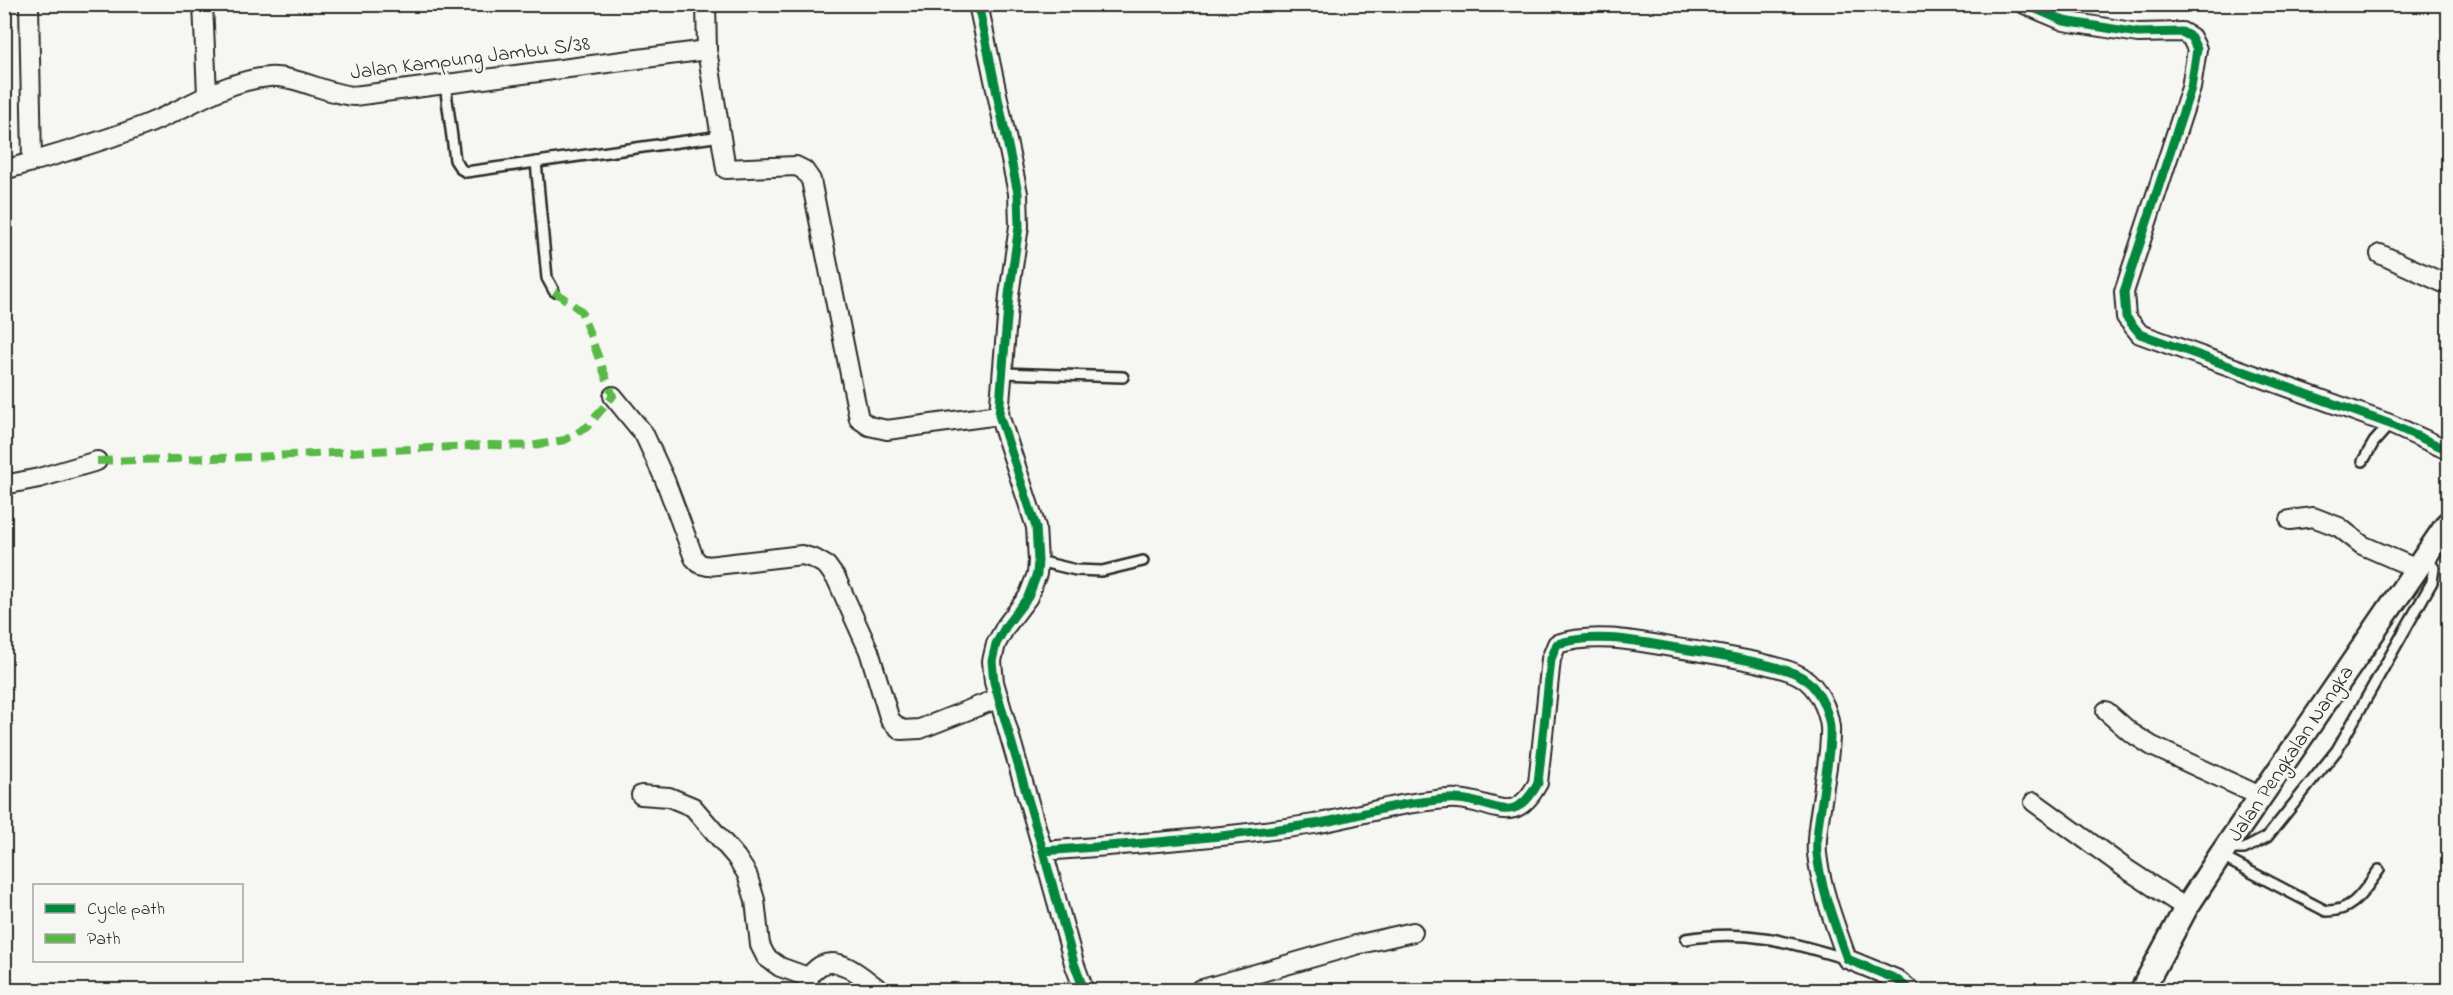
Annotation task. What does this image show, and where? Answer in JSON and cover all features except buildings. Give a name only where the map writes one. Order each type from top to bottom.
[{"type":"street","points":[[29,4],[32,161]]},
{"type":"street","points":[[203,4],[207,94]]},
{"type":"street","points":[[706,4],[707,50],[726,169],[796,166],[804,170],[811,180],[859,419],[869,426],[887,430],[999,415]]},
{"type":"street","points":[[978,4],[1018,193],[1019,226],[1008,295],[1004,373],[999,415],[1036,527],[1038,561],[1037,574],[1028,597],[1006,626],[996,644],[992,662],[994,682],[1074,963],[1084,990]]},
{"type":"street","points":[[2024,4],[2064,21],[2138,33],[2182,32],[2190,37],[2197,49],[2190,88],[2124,292],[2126,317],[2140,334],[2390,424],[2448,450]]},
{"type":"street","name":"Jalan Kampung Jambu S/38","points":[[4,170],[92,144],[179,111],[207,94],[253,80],[272,77],[291,79],[340,95],[354,96],[707,50]]},
{"type":"street","points":[[2380,254],[2448,285]]},
{"type":"street","points":[[613,396],[644,434],[694,558],[700,564],[708,566],[802,555],[827,566],[837,580],[870,651],[890,720],[901,730],[920,729],[999,698]]},
{"type":"street","points":[[4,484],[39,478],[97,461]]},
{"type":"street","points":[[2290,519],[2313,517],[2339,527],[2362,545],[2421,563]]},
{"type":"street","name":"Jalan Pengkalan Nangka","points":[[2142,990],[2186,908],[2222,852],[2448,523]]},
{"type":"street","points":[[1043,851],[1135,844],[1294,826],[1418,802],[1458,799],[1503,811],[1518,808],[1530,797],[1538,783],[1551,659],[1557,644],[1594,636],[1708,653],[1775,667],[1802,676],[1815,689],[1825,705],[1830,726],[1817,853],[1827,894],[1847,959],[1896,980],[1910,990]]},
{"type":"street","points":[[2106,711],[2130,732],[2152,746],[2260,796]]},
{"type":"street","points":[[641,795],[669,797],[693,807],[736,857],[747,874],[755,900],[760,945],[766,957],[809,984],[821,965],[832,963],[848,967],[880,990]]},
{"type":"street","points":[[2034,802],[2186,908]]},
{"type":"street","points":[[1199,990],[1356,945],[1413,932]]},
{"type":"lane","points":[[445,84],[455,160],[461,169],[471,171],[721,136]]},
{"type":"lane","points":[[536,162],[547,279],[554,291]]},
{"type":"lane","points":[[1004,373],[1123,377]]},
{"type":"lane","points":[[2363,461],[2374,442],[2390,424]]},
{"type":"lane","points":[[1038,561],[1076,570],[1102,571],[1143,561]]},
{"type":"lane","points":[[2222,852],[2244,849],[2267,837],[2337,750],[2432,582],[2434,568],[2421,563]]},
{"type":"lane","points":[[2222,852],[2326,911],[2336,912],[2354,904],[2379,870]]},
{"type":"lane","points":[[1686,939],[1715,934],[1759,936],[1798,944],[1847,959]]},
{"type":"marked path","points":[[97,461],[253,457],[489,445],[531,446],[565,440],[587,427],[613,396],[581,311],[554,291]]},
{"type":"cycle path","points":[[978,4],[1018,193],[1019,226],[1009,295],[999,415],[1036,527],[1038,561],[1037,574],[1028,597],[1006,626],[996,644],[992,661],[994,682],[1043,851]]},
{"type":"cycle path","points":[[2024,4],[2064,21],[2138,33],[2182,32],[2191,37],[2197,49],[2191,88],[2124,292],[2126,317],[2140,334],[2390,424],[2448,450]]},
{"type":"cycle path","points":[[1084,990],[1074,963],[1043,851],[1280,829],[1394,806],[1443,799],[1457,799],[1511,809],[1529,797],[1538,783],[1551,659],[1557,644],[1591,638],[1644,642],[1751,661],[1781,668],[1802,677],[1813,686],[1827,713],[1830,727],[1817,846],[1819,867],[1829,907],[1847,959],[1896,979],[1910,990]]}]
